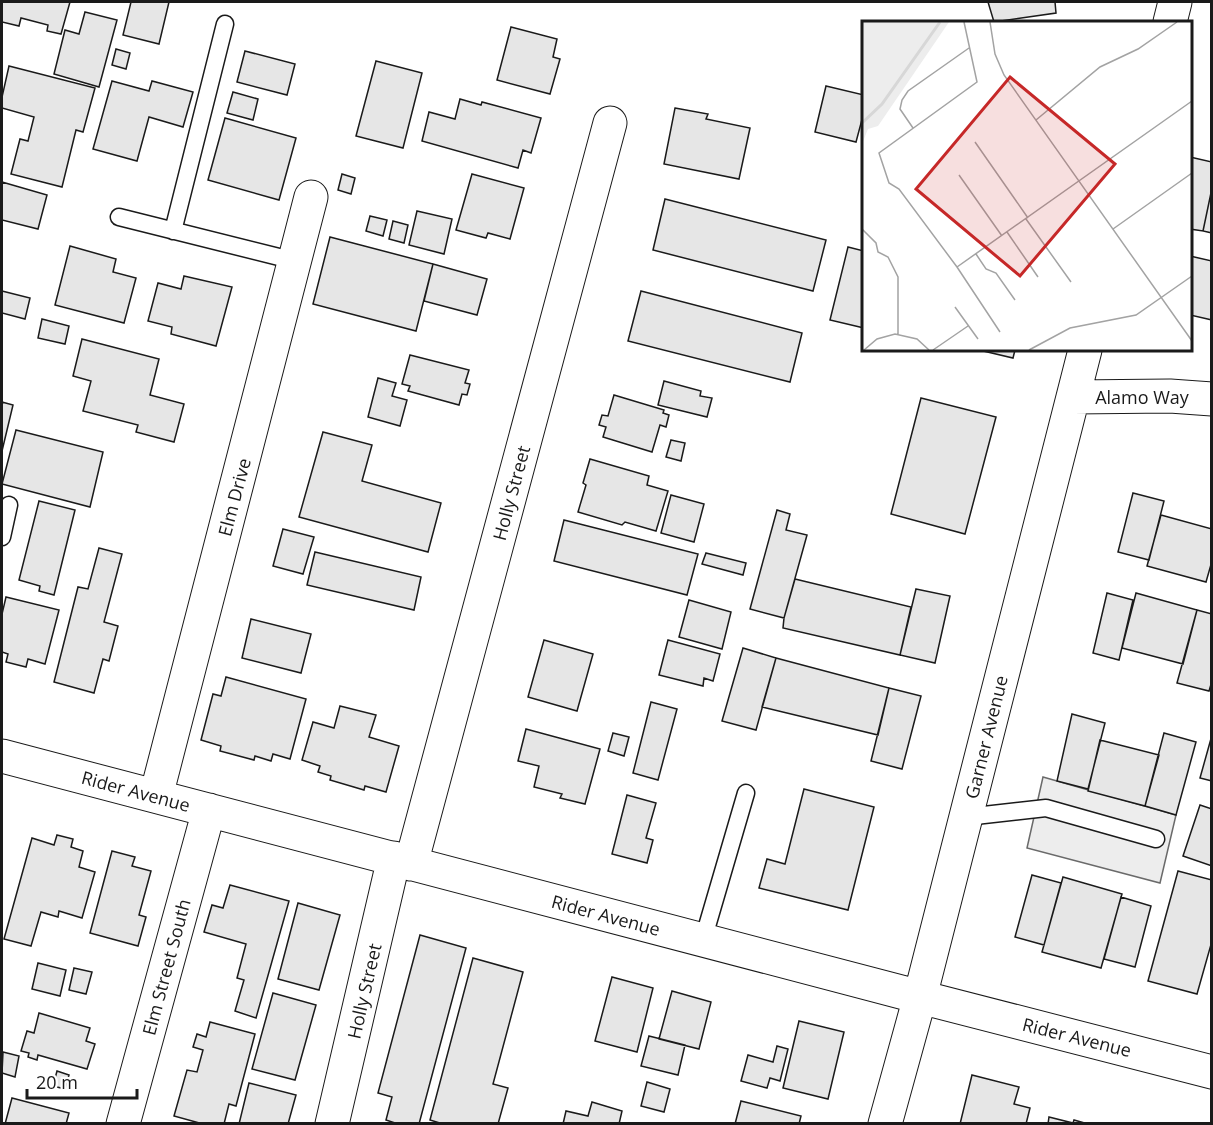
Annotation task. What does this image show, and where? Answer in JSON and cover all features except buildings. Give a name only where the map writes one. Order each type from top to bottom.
[{"type":"street","points":[[1170,21],[1175,2]]},
{"type":"street","name":"Holly Street","points":[[332,1124],[403,861],[610,123]]},
{"type":"street","name":"Elm Drive","points":[[156,796],[311,197]]},
{"type":"street","name":"Garner Avenue","points":[[885,1124],[920,997],[1085,351]]},
{"type":"street","name":"Alamo Way","points":[[1073,397],[1170,396],[1212,399]]},
{"type":"street","name":"Rider Avenue","points":[[2,756],[1212,1072]]},
{"type":"street","name":"Elm Street South","points":[[123,1124],[209,810]]},
{"type":"lane","points":[[173,231],[225,24]]},
{"type":"lane","points":[[119,217],[294,261]]},
{"type":"lane","points":[[2,537],[9,505]]},
{"type":"lane","points":[[703,940],[746,793]]},
{"type":"lane","points":[[966,817],[1046,808],[1156,839]]},
{"type":"shaded area","points":[[1043,777],[1176,815],[1160,883],[1027,848]]}]
